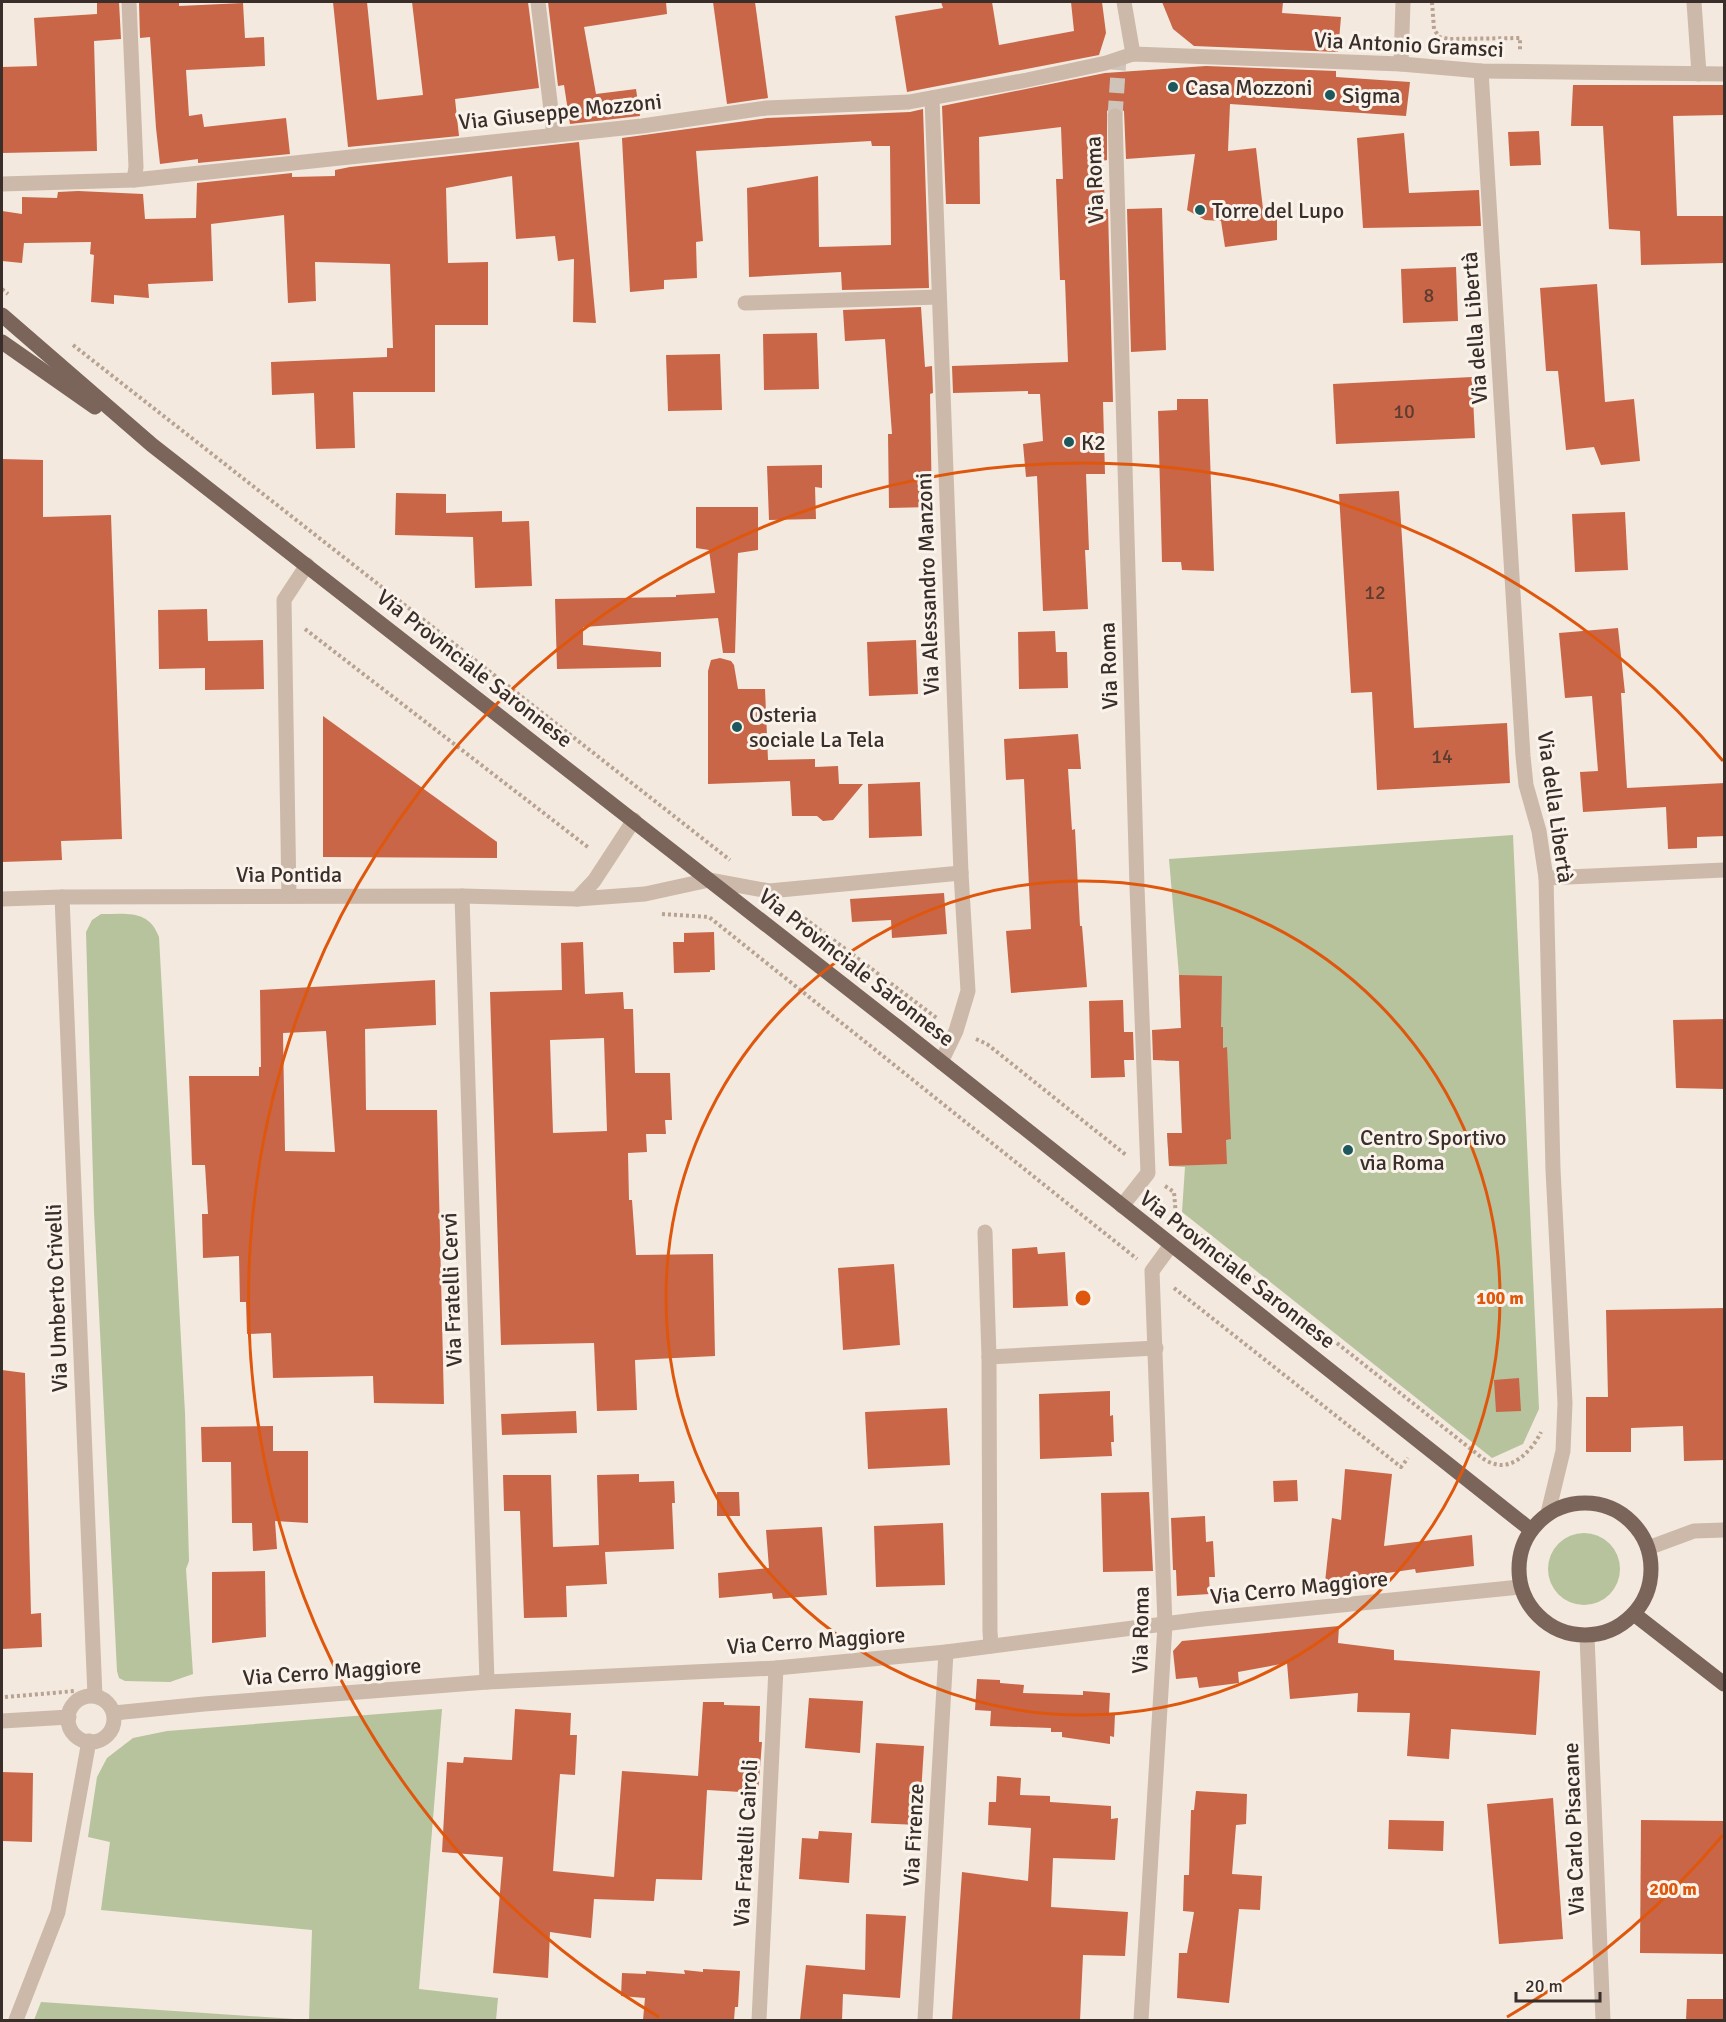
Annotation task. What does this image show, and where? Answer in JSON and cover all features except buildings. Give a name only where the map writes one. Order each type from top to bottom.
[{"type":"main road","name":"Via Provinciale Saronnese","points":[[2,315],[152,445],[634,820],[1531,1530]]},
{"type":"main road","name":"Via Provinciale Saronnese","points":[[2,342],[152,445]]},
{"type":"main road","points":[[1577,1503],[1606,1506],[1632,1522],[1648,1548],[1651,1565],[1650,1583],[1644,1599],[1634,1614],[1612,1629],[1587,1636],[1565,1633],[1545,1623],[1530,1607],[1521,1587],[1519,1557],[1523,1543],[1531,1530],[1548,1513],[1577,1503]]},
{"type":"main road","points":[[1634,1614],[1725,1684]]},
{"type":"street","points":[[129,2],[136,167],[134,180]]},
{"type":"street","points":[[538,2],[554,135]]},
{"type":"street","points":[[1124,2],[1126,56]]},
{"type":"street","points":[[1401,64],[1403,2]]},
{"type":"street","points":[[1694,2],[1699,74]]},
{"type":"street","name":"Via Giuseppe Mozzoni","points":[[2,184],[134,180],[642,126],[766,108],[909,102],[1038,78],[1106,63],[1126,56]]},
{"type":"street","name":"Via Antonio Gramsci","points":[[1126,56],[1401,64],[1481,71],[1725,74]]},
{"type":"street","name":"Via della Libertà","points":[[1481,71],[1523,756],[1526,785],[1539,831],[1546,878],[1553,1170],[1564,1403],[1563,1451],[1548,1513]]},
{"type":"street","name":"Via Alessandro Manzoni","points":[[932,98],[961,873],[969,991],[956,1031],[941,1062]]},
{"type":"street","name":"Via Roma","points":[[1115,116],[1137,887],[1148,1173]]},
{"type":"street","points":[[745,303],[939,297]]},
{"type":"street","points":[[289,896],[284,600],[307,565]]},
{"type":"street","points":[[577,899],[594,881],[634,820]]},
{"type":"street","points":[[1546,878],[1725,870]]},
{"type":"street","points":[[709,880],[769,891],[961,873]]},
{"type":"street","name":"Via Pontida","points":[[2,899],[462,896],[577,899],[645,894],[709,880]]},
{"type":"street","name":"Via Fratelli Cervi","points":[[462,896],[487,1682]]},
{"type":"street","name":"Via Umberto Crivelli","points":[[62,897],[95,1696]]},
{"type":"street","points":[[1122,1206],[1148,1173]]},
{"type":"street","points":[[985,1232],[989,1357],[991,1646]]},
{"type":"street","points":[[1152,1271],[1171,1245]]},
{"type":"street","name":"Via Roma","points":[[1141,2020],[1165,1625],[1152,1271]]},
{"type":"street","points":[[989,1357],[1156,1348]]},
{"type":"street","points":[[1648,1548],[1694,1531],[1725,1530]]},
{"type":"street","name":"Via Cerro Maggiore","points":[[114,1713],[487,1682],[776,1668],[946,1652],[1203,1619],[1521,1587]]},
{"type":"street","name":"Via Carlo Pisacane","points":[[1587,1636],[1603,2020]]},
{"type":"street","name":"Via Firenze","points":[[926,2020],[946,1652]]},
{"type":"street","name":"Via Fratelli Cairoli","points":[[759,2020],[776,1668]]},
{"type":"street","points":[[95,1696],[107,1702],[114,1713],[113,1727],[109,1734],[96,1741],[89,1742],[76,1736],[72,1731],[70,1710],[80,1699],[95,1696]]},
{"type":"street","points":[[2,1721],[69,1717]]},
{"type":"street","points":[[15,2020],[58,1912],[89,1742]]},
{"type":"path","points":[[1432,2],[1434,29],[1443,39],[1520,38],[1519,72]]},
{"type":"path","points":[[2,288],[11,296]]},
{"type":"path","points":[[66,340],[734,863]]},
{"type":"path","points":[[284,613],[579,842],[608,860]]},
{"type":"path","points":[[769,891],[927,1012],[956,1031],[987,1044],[1174,1192],[1176,1216],[1481,1457],[1503,1465],[1522,1457],[1535,1445],[1544,1427]]},
{"type":"path","points":[[645,894],[647,913],[709,917],[1401,1467],[1437,1422]]},
{"type":"green space","name":"Centro Sportivo via Roma","points":[[1513,835],[1539,1409],[1523,1444],[1492,1458],[1182,1212],[1185,1167],[1169,1166],[1167,1133],[1182,1133],[1179,1061],[1165,1061],[1164,1030],[1181,1028],[1169,859]]},
{"type":"green space","points":[[101,914],[128,914],[143,917],[155,928],[159,937],[185,1413],[189,1561],[186,1569],[193,1674],[170,1682],[125,1681],[119,1678],[117,1671],[94,1212],[86,932],[92,920]]},
{"type":"green space","points":[[1584,1533],[1604,1539],[1614,1549],[1620,1569],[1614,1589],[1604,1599],[1584,1605],[1564,1599],[1554,1589],[1548,1569],[1554,1549],[1564,1539]]},
{"type":"green space","points":[[442,1709],[419,1989],[498,1998],[496,2020],[309,2020],[312,1930],[101,1910],[110,1842],[88,1837],[97,1777],[107,1758],[133,1738],[167,1731]]},
{"type":"green space","points":[[41,2002],[309,2020],[34,2020]]},
{"type":"tunnel","points":[[1115,116],[1119,58]]},
{"type":"place","name":"Casa Mozzoni","points":[[1173,87]]},
{"type":"place","name":"Sigma","points":[[1330,95]]},
{"type":"place","name":"Torre del Lupo","points":[[1200,210]]},
{"type":"place","name":"K2","points":[[1069,442]]},
{"type":"place","name":"Osteria sociale La Tela","points":[[737,727]]},
{"type":"place","name":"Centro Sportivo via Roma","points":[[1348,1150]]}]
